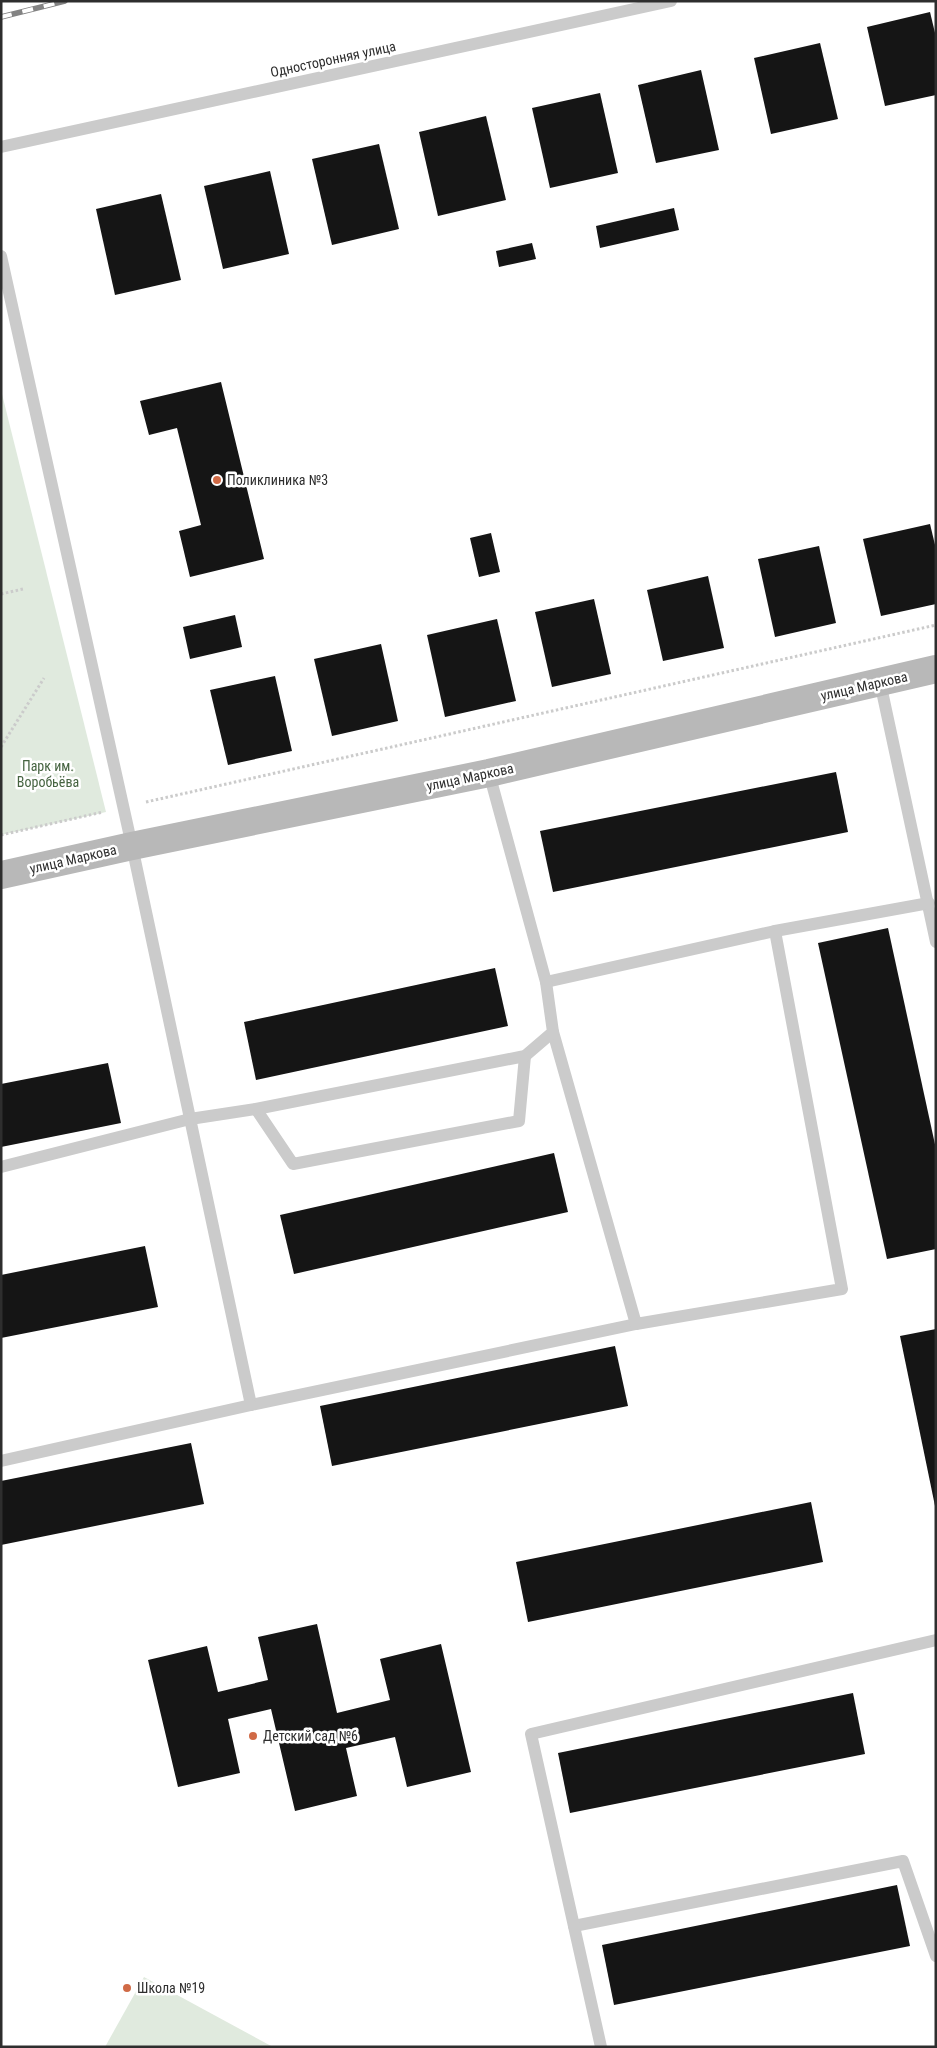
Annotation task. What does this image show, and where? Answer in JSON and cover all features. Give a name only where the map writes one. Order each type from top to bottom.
[{"type":"main road","name":"улица Маркова","points":[[1,875],[132,846],[489,773],[936,669]]},
{"type":"lane","name":"Односторонняя улица","points":[[1,147],[671,1]]},
{"type":"lane","points":[[1,256],[132,846],[251,1405]]},
{"type":"lane","points":[[880,682],[936,942]]},
{"type":"lane","points":[[489,773],[546,982],[553,1032],[636,1324]]},
{"type":"lane","points":[[546,982],[775,931],[929,903]]},
{"type":"lane","points":[[1,1461],[251,1405],[636,1324],[842,1289],[775,931]]},
{"type":"lane","points":[[1,1167],[190,1119],[256,1109],[525,1056],[553,1032]]},
{"type":"lane","points":[[256,1109],[294,1164],[519,1121],[525,1056]]},
{"type":"lane","points":[[601,2047],[531,1734],[936,1640]]},
{"type":"lane","points":[[574,1926],[903,1861],[936,1956]]},
{"type":"path","points":[[1,594],[23,589]]},
{"type":"path","points":[[1,835],[936,625]]},
{"type":"path","points":[[1,747],[44,678]]},
{"type":"green space","name":"Парк им. Воробьёва","points":[[1,390],[106,812],[1,835]]},
{"type":"green space","points":[[144,1977],[273,2047],[105,2047]]},
{"type":"building","points":[[930,12],[936,37],[936,95],[885,106],[867,27]]},
{"type":"building","points":[[820,43],[838,119],[771,134],[754,58]]},
{"type":"building","points":[[701,70],[719,150],[656,163],[638,85]]},
{"type":"building","points":[[600,93],[618,173],[550,188],[532,108]]},
{"type":"building","points":[[486,116],[506,200],[438,216],[419,132]]},
{"type":"building","points":[[379,144],[399,229],[332,245],[312,159]]},
{"type":"building","points":[[270,171],[289,254],[223,269],[204,186]]},
{"type":"building","points":[[161,194],[181,280],[115,295],[96,209]]},
{"type":"building","points":[[674,208],[679,230],[600,248],[596,226]]},
{"type":"building","points":[[532,243],[536,259],[499,267],[496,251]]},
{"type":"building","name":"Поликлиника №3","points":[[221,382],[264,559],[190,577],[179,531],[201,525],[177,428],[149,435],[140,401]]},
{"type":"building","points":[[930,524],[936,549],[936,604],[881,616],[863,539]]},
{"type":"building","points":[[491,533],[500,572],[479,577],[470,538]]},
{"type":"building","points":[[819,546],[836,623],[775,637],[758,559]]},
{"type":"building","points":[[708,576],[724,648],[663,661],[647,590]]},
{"type":"building","points":[[594,599],[611,674],[552,687],[535,612]]},
{"type":"building","points":[[235,615],[242,647],[190,659],[183,627]]},
{"type":"building","points":[[497,619],[516,701],[445,717],[427,635]]},
{"type":"building","points":[[381,644],[398,721],[332,736],[314,659]]},
{"type":"building","points":[[275,676],[292,751],[228,765],[210,690]]},
{"type":"building","points":[[836,772],[848,832],[553,892],[540,831]]},
{"type":"building","points":[[888,928],[936,1149],[936,1249],[887,1259],[818,943]]},
{"type":"building","points":[[495,968],[508,1026],[256,1080],[244,1022]]},
{"type":"building","points":[[108,1063],[121,1123],[1,1147],[1,1084]]},
{"type":"building","points":[[554,1153],[568,1212],[294,1274],[280,1215]]},
{"type":"building","points":[[145,1246],[158,1307],[1,1338],[1,1275]]},
{"type":"building","points":[[936,1329],[936,1506],[935,1506],[900,1336]]},
{"type":"building","points":[[615,1346],[628,1406],[332,1466],[320,1406]]},
{"type":"building","points":[[191,1443],[204,1504],[1,1545],[1,1481]]},
{"type":"building","points":[[811,1502],[823,1562],[528,1622],[516,1562]]},
{"type":"building","points":[[317,1624],[337,1713],[390,1700],[380,1659],[441,1644],[471,1772],[407,1787],[395,1737],[346,1748],[357,1796],[295,1811],[271,1709],[228,1719],[240,1773],[178,1787],[148,1660],[207,1646],[218,1692],[268,1680],[258,1637]]},
{"type":"building","points":[[853,1693],[865,1754],[570,1813],[558,1753]]},
{"type":"building","points":[[897,1885],[910,1946],[614,2005],[602,1945]]},
{"type":"railway","points":[[1,17],[65,1]]},
{"type":"place","name":"Поликлиника №3","points":[[217,480]]},
{"type":"place","name":"Детский сад №6","points":[[253,1736]]},
{"type":"place","name":"Школа №19","points":[[127,1988]]}]
